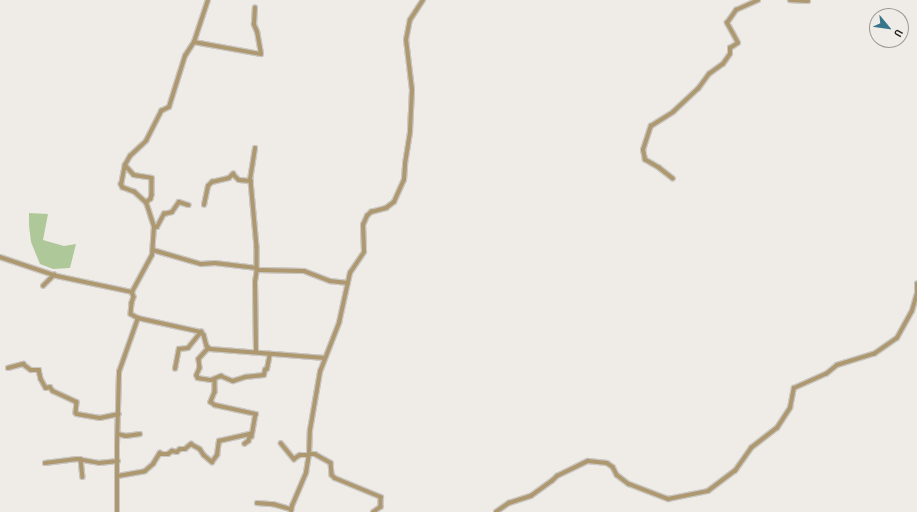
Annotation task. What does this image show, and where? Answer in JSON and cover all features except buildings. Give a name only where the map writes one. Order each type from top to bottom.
[{"type":"street","points":[[208,0],[194,42],[185,56],[169,107],[161,111],[146,141],[130,156],[125,166],[121,182],[123,188],[134,192],[146,203],[154,227],[153,250],[146,268],[132,292],[134,297],[131,314],[138,318],[160,325],[201,332],[204,335],[208,348]]},
{"type":"street","points":[[257,503],[273,504],[291,510],[306,473],[311,423],[320,372],[339,323],[350,273],[364,252],[363,225],[367,216],[371,212],[386,208],[394,202],[404,180],[410,132],[412,90],[406,40],[410,20],[423,0]]},
{"type":"street","points":[[673,179],[659,168],[644,160],[643,150],[651,126],[674,112],[698,89],[709,74],[723,64],[730,54],[730,48],[738,42],[727,23],[736,10],[758,0]]},
{"type":"street","points":[[790,0],[808,1]]},
{"type":"street","points":[[194,42],[261,54],[257,32],[254,26],[255,8]]},
{"type":"street","points":[[255,148],[250,180],[253,184],[257,269],[255,282],[256,352]]},
{"type":"street","points":[[125,166],[134,175],[152,178],[154,182],[152,195],[151,199],[146,203]]},
{"type":"street","points":[[204,205],[208,186],[212,182],[228,178],[233,174],[239,180],[250,180]]},
{"type":"street","points":[[154,227],[157,227],[164,214],[172,212],[179,202],[189,205]]},
{"type":"street","points":[[153,250],[201,264],[215,263],[257,269],[304,271],[330,281],[348,283]]},
{"type":"street","points":[[0,257],[54,276],[132,292]]},
{"type":"street","points":[[42,286],[54,276]]},
{"type":"street","points":[[496,512],[509,503],[531,496],[557,476],[582,462],[588,461],[606,463],[613,467],[617,475],[629,484],[668,499],[708,491],[735,471],[751,448],[777,428],[790,408],[794,388],[826,374],[837,365],[874,354],[897,338],[912,312],[917,294],[917,284]]},
{"type":"street","points":[[118,512],[119,372],[138,318]]},
{"type":"street","points":[[175,369],[179,349],[188,348],[201,332]]},
{"type":"street","points":[[208,348],[295,357],[325,358]]},
{"type":"street","points":[[208,348],[199,359],[200,368],[197,375],[198,378],[215,380],[221,376],[233,381],[245,376],[264,374],[265,370],[267,369],[270,354]]},
{"type":"street","points":[[8,368],[22,364],[31,370],[39,370],[41,379],[46,388],[50,387],[53,391],[77,402],[76,413],[100,418],[119,414]]},
{"type":"street","points":[[118,476],[145,471],[153,464],[160,453],[168,454],[172,451],[177,452],[180,449],[185,449],[191,444],[200,449],[212,462],[217,456],[219,441],[250,434],[247,443],[251,441],[256,414],[228,406],[215,405],[211,402],[215,392],[215,380]]},
{"type":"street","points":[[118,434],[126,436],[140,434]]},
{"type":"street","points":[[281,443],[294,459],[300,455],[315,454],[331,463],[332,475],[335,478],[381,497],[381,507],[374,512]]},
{"type":"street","points":[[45,463],[81,459],[99,463],[118,461]]},
{"type":"street","points":[[81,459],[83,477]]},
{"type":"green space","points":[[29,213],[48,214],[43,240],[64,246],[76,244],[70,268],[53,269],[40,264],[31,242]]}]
